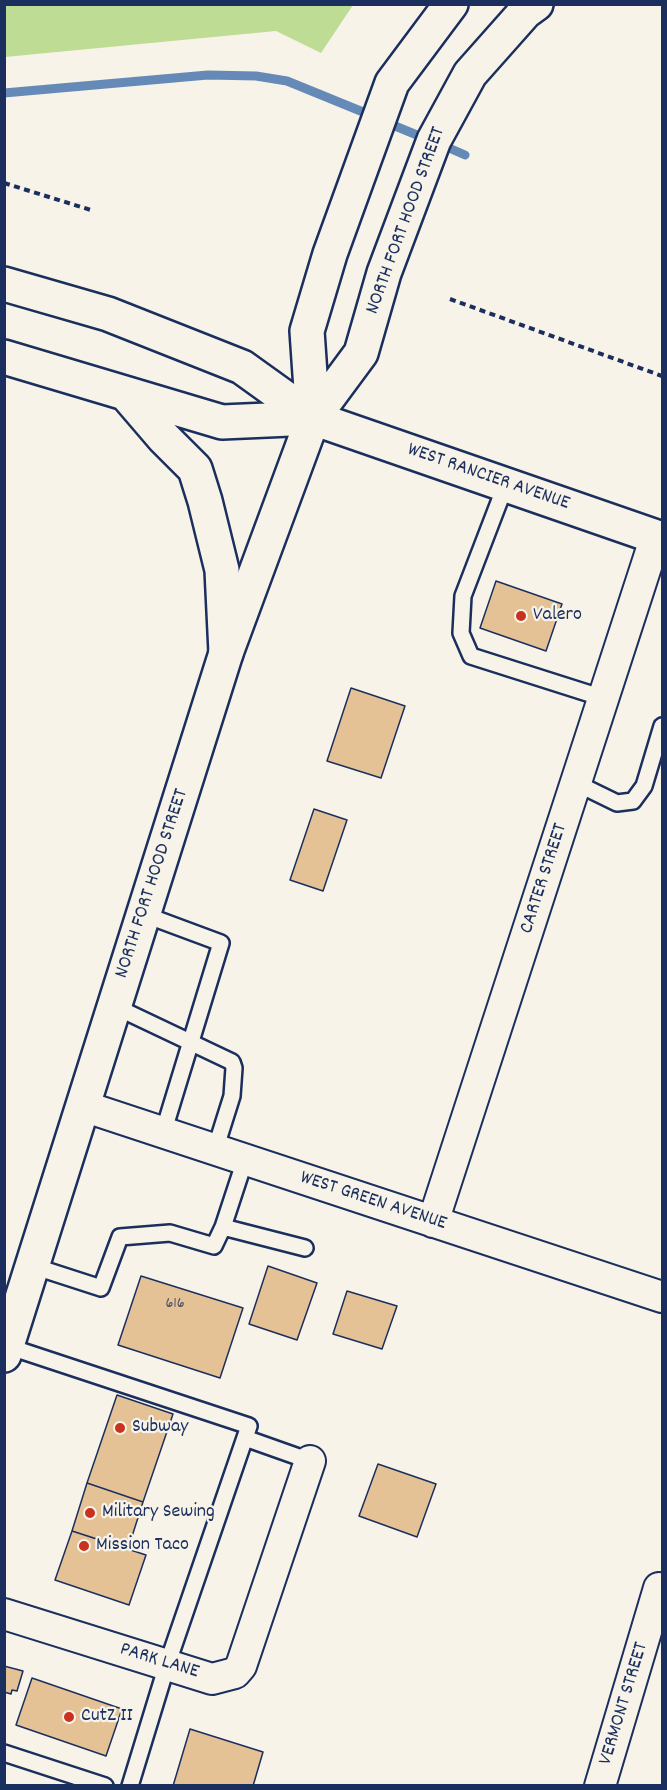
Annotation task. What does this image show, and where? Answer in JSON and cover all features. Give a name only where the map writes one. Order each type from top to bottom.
[{"type":"street","name":"NORTH FORT HOOD STREET","points":[[313,418],[308,332],[330,254],[392,83],[451,4]]},
{"type":"street","name":"NORTH FORT HOOD STREET","points":[[6,1350],[226,653],[313,418],[361,352],[384,273],[434,140],[470,74],[525,12],[536,4]]},
{"type":"street","points":[[4,284],[108,314],[242,367],[313,418]]},
{"type":"street","points":[[4,357],[222,422],[313,418]]},
{"type":"street","points":[[127,395],[163,437],[195,469],[222,570],[226,653]]},
{"type":"street","name":"WEST RANCIER AVENUE","points":[[313,418],[659,538]]},
{"type":"street","name":"CARTER STREET","points":[[433,1222],[603,698],[659,538]]},
{"type":"street","name":"WEST GREEN AVENUE","points":[[83,1106],[663,1297]]},
{"type":"street","name":"PARK LANE","points":[[4,1614],[212,1679],[235,1673],[241,1666],[310,1461]]},
{"type":"street","name":"VERMONT STREET","points":[[600,1785],[659,1588]]},
{"type":"lane","points":[[506,484],[463,596],[461,633],[471,656],[603,698]]},
{"type":"lane","points":[[576,783],[617,803],[633,801],[644,786],[663,726]]},
{"type":"lane","points":[[143,915],[220,943],[163,1133]]},
{"type":"lane","points":[[114,1006],[232,1062],[234,1068],[232,1096],[215,1150]]},
{"type":"lane","points":[[33,1266],[101,1288],[120,1237],[170,1233],[214,1246],[223,1227],[245,1160]]},
{"type":"lane","points":[[223,1227],[305,1248]]},
{"type":"lane","points":[[6,1350],[249,1426],[167,1665],[130,1785]]},
{"type":"lane","points":[[245,1438],[310,1461]]},
{"type":"lane","points":[[4,1753],[61,1779],[105,1785]]},
{"type":"path","points":[[4,183],[94,211]]},
{"type":"path","points":[[450,299],[663,376]]},
{"type":"green space","points":[[5,4],[353,5],[321,53],[276,31],[5,57]]},
{"type":"building","name":"Valero","points":[[496,581],[562,604],[546,651],[480,628]]},
{"type":"building","points":[[351,688],[405,706],[381,778],[327,761]]},
{"type":"building","points":[[314,809],[347,820],[323,891],[290,880]]},
{"type":"building","points":[[268,1266],[317,1283],[297,1340],[249,1324]]},
{"type":"building","points":[[141,1276],[243,1308],[220,1378],[118,1345]]},
{"type":"building","points":[[347,1291],[397,1306],[382,1349],[333,1334]]},
{"type":"building","points":[[117,1395],[173,1414],[143,1502],[87,1483]]},
{"type":"building","points":[[378,1464],[436,1484],[417,1537],[359,1516]]},
{"type":"building","points":[[87,1483],[143,1502],[128,1549],[72,1531]]},
{"type":"building","points":[[72,1531],[146,1555],[129,1605],[55,1580]]},
{"type":"building","points":[[4,1666],[23,1671],[17,1691],[12,1690],[11,1694],[4,1692]]},
{"type":"building","name":"CutZ II","points":[[32,1678],[122,1709],[106,1756],[16,1725]]},
{"type":"building","points":[[190,1729],[263,1752],[253,1786],[173,1786]]},
{"type":"waterway","points":[[4,93],[208,75],[256,76],[287,81],[363,112]]},
{"type":"waterway","points":[[395,126],[417,135]]},
{"type":"waterway","points":[[449,148],[465,155]]},
{"type":"place","name":"Valero","points":[[521,616]]},
{"type":"place","name":"Subway","points":[[120,1428]]},
{"type":"place","name":"Military Sewing","points":[[90,1513]]},
{"type":"place","name":"Mission Taco","points":[[84,1546]]},
{"type":"place","name":"CutZ II","points":[[69,1717]]}]
